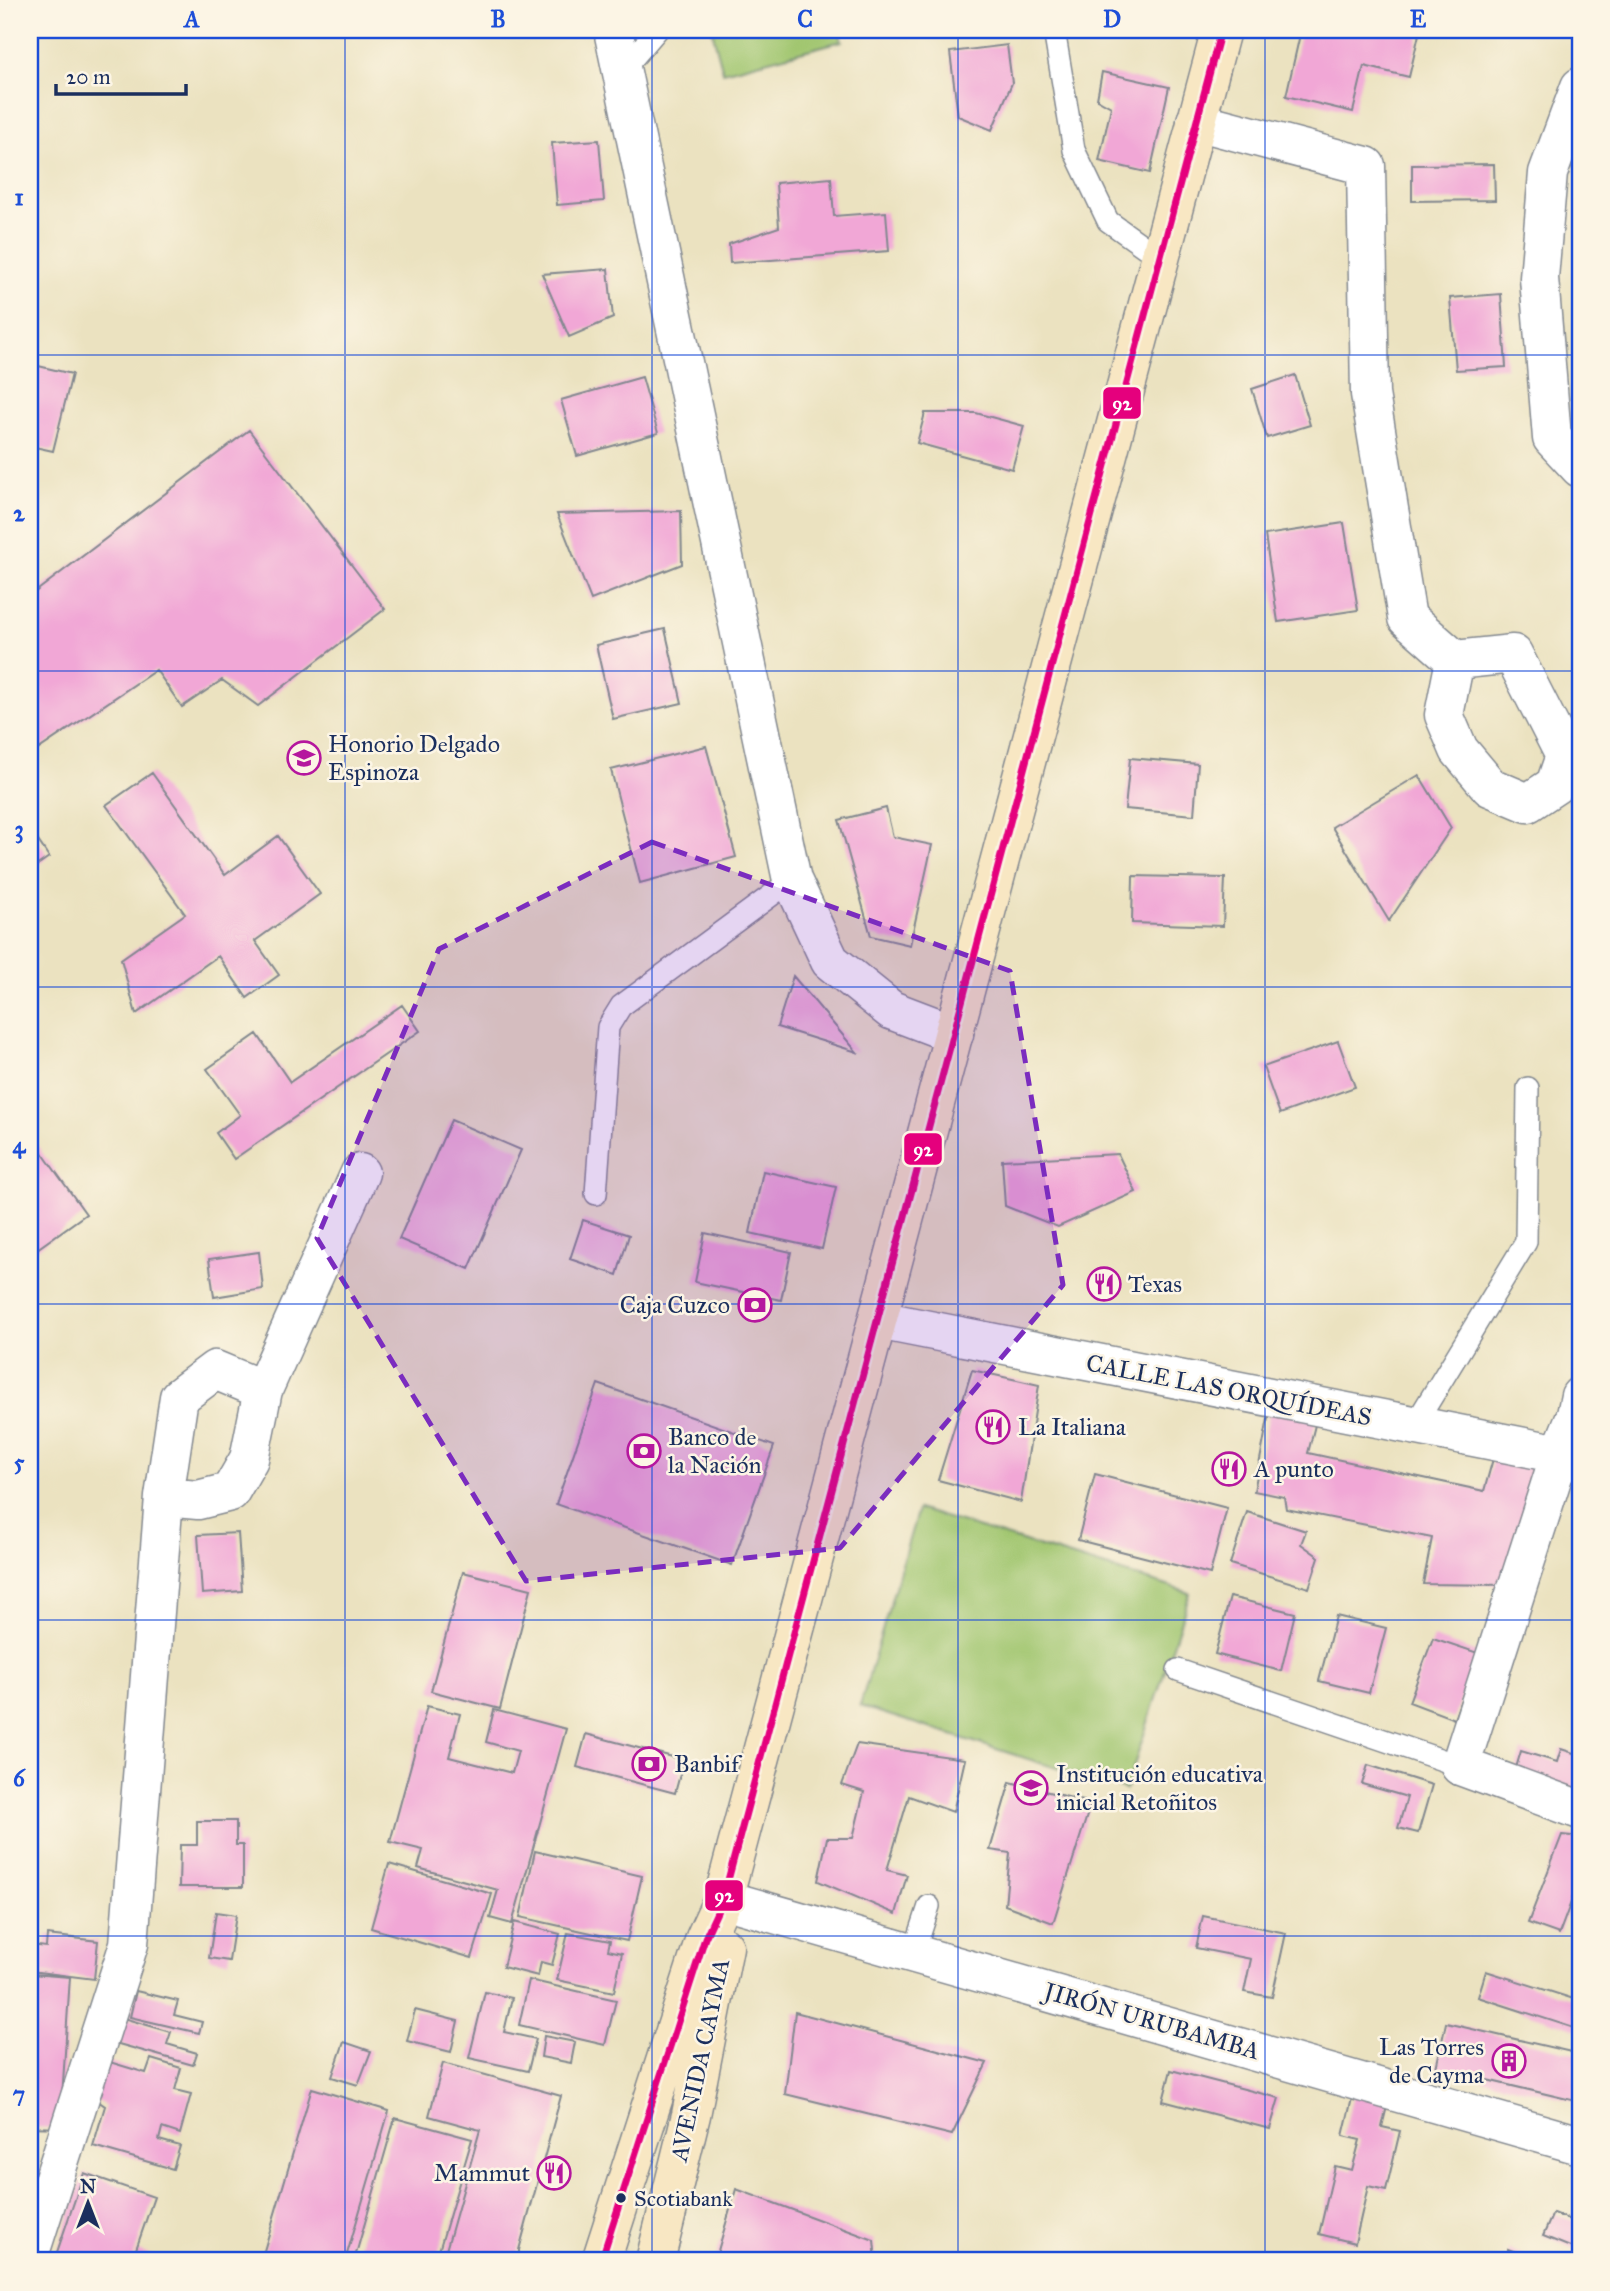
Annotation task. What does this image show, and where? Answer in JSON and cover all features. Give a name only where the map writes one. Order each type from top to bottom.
[{"type":"main road","name":"AVENIDA CAYMA","points":[[601,2261],[705,1938],[723,1899],[1221,30]]},
{"type":"main road","name":"AVENIDA CAYMA","points":[[655,2261],[691,2115],[725,1942],[723,1899]]},
{"type":"street","points":[[613,30],[792,880],[831,961],[891,1010],[954,1034]]},
{"type":"street","points":[[1580,87],[1548,173],[1539,278],[1552,438],[1580,468]]},
{"type":"street","points":[[1196,121],[1367,166],[1370,394],[1407,618],[1455,660]]},
{"type":"street","points":[[164,1497],[198,1500],[230,1492],[249,1459],[263,1391],[360,1173]]},
{"type":"street","name":"CALLE LAS ORQUÍDEAS","points":[[877,1320],[1570,1457]]},
{"type":"street","points":[[30,2253],[129,1944],[164,1497],[179,1397],[215,1370],[263,1391]]},
{"type":"street","points":[[1580,1396],[1570,1457],[1460,1766],[1580,1810]]},
{"type":"street","name":"JIRÓN URUBAMBA","points":[[723,1899],[1580,2145]]},
{"type":"lane","points":[[621,72],[657,30]]},
{"type":"lane","points":[[1054,30],[1074,150],[1108,220],[1160,258]]},
{"type":"lane","points":[[596,1194],[608,1027],[614,1014],[621,1006],[792,880]]},
{"type":"lane","points":[[1413,1426],[1526,1242],[1528,1088]]},
{"type":"lane","points":[[1178,1670],[1460,1766]]},
{"type":"lane","points":[[914,1952],[929,1906]]},
{"type":"highlighted area","points":[[652,842],[1010,971],[1063,1285],[840,1548],[526,1581],[317,1238],[439,949]]},
{"type":"green space","points":[[712,30],[839,30],[842,41],[723,72]]},
{"type":"green space","points":[[918,1509],[1190,1593],[1126,1790],[860,1706]]},
{"type":"building","points":[[1301,30],[1420,30],[1409,77],[1364,66],[1353,112],[1286,96]]},
{"type":"building","points":[[1007,45],[1012,83],[992,130],[958,116],[950,52]]},
{"type":"building","points":[[1102,72],[1169,87],[1150,173],[1099,161],[1111,107],[1097,99]]},
{"type":"building","points":[[599,140],[604,201],[557,205],[552,143]]},
{"type":"building","points":[[1494,164],[1495,200],[1412,201],[1412,165]]},
{"type":"building","points":[[831,178],[834,216],[886,212],[889,251],[730,263],[729,244],[779,227],[776,183]]},
{"type":"building","points":[[608,269],[613,318],[569,337],[542,274]]},
{"type":"building","points":[[1501,294],[1506,367],[1456,370],[1450,298]]},
{"type":"building","points":[[30,364],[72,374],[53,451],[30,446]]},
{"type":"building","points":[[1295,375],[1310,425],[1267,438],[1252,389]]},
{"type":"building","points":[[642,377],[658,433],[577,456],[561,400]]},
{"type":"building","points":[[925,413],[976,413],[1024,426],[1012,469],[917,443]]},
{"type":"building","points":[[249,430],[385,609],[258,706],[222,680],[182,707],[156,670],[30,755],[30,596]]},
{"type":"building","points":[[681,511],[682,564],[591,600],[557,514]]},
{"type":"building","points":[[1344,523],[1358,610],[1278,622],[1265,535]]},
{"type":"building","points":[[665,629],[682,703],[613,719],[596,645]]},
{"type":"building","points":[[706,746],[736,857],[640,883],[611,770]]},
{"type":"building","points":[[1130,758],[1198,764],[1194,815],[1125,809]]},
{"type":"building","points":[[152,773],[225,875],[278,836],[320,894],[255,941],[279,975],[247,998],[218,956],[136,1014],[121,959],[185,914],[106,805]]},
{"type":"building","points":[[1419,775],[1451,828],[1389,921],[1332,827]]},
{"type":"building","points":[[886,808],[893,837],[932,845],[910,945],[871,936],[839,820]]},
{"type":"building","points":[[30,829],[49,857],[30,870]]},
{"type":"building","points":[[1133,876],[1225,878],[1223,926],[1132,923]]},
{"type":"building","points":[[793,976],[857,1052],[777,1027]]},
{"type":"building","points":[[402,1005],[420,1031],[234,1159],[216,1133],[240,1115],[207,1069],[257,1034],[290,1082]]},
{"type":"building","points":[[1338,1041],[1355,1087],[1280,1114],[1263,1067]]},
{"type":"building","points":[[451,1120],[521,1150],[469,1269],[399,1239]]},
{"type":"building","points":[[33,1140],[86,1214],[30,1254],[30,1142]]},
{"type":"building","points":[[1118,1154],[1136,1192],[1058,1227],[1005,1206],[1002,1160]]},
{"type":"building","points":[[763,1171],[836,1187],[822,1249],[750,1233]]},
{"type":"building","points":[[583,1220],[629,1235],[617,1275],[570,1259]]},
{"type":"building","points":[[705,1233],[791,1252],[781,1300],[695,1282]]},
{"type":"building","points":[[259,1252],[263,1289],[214,1297],[209,1259]]},
{"type":"building","points":[[972,1370],[1039,1385],[1021,1502],[938,1480]]},
{"type":"building","points":[[598,1384],[774,1446],[732,1565],[556,1504]]},
{"type":"building","points":[[1272,1398],[1318,1413],[1308,1453],[1484,1491],[1496,1448],[1553,1459],[1510,1585],[1423,1584],[1432,1538],[1286,1509],[1284,1497],[1254,1491]]},
{"type":"building","points":[[1095,1474],[1227,1508],[1210,1574],[1078,1540]]},
{"type":"building","points":[[1247,1512],[1306,1531],[1301,1544],[1319,1557],[1309,1588],[1230,1564]]},
{"type":"building","points":[[238,1533],[242,1591],[202,1594],[198,1535]]},
{"type":"building","points":[[463,1572],[531,1589],[500,1709],[431,1691]]},
{"type":"building","points":[[1230,1597],[1295,1613],[1281,1671],[1215,1654]]},
{"type":"building","points":[[1336,1616],[1386,1628],[1369,1693],[1319,1681]]},
{"type":"building","points":[[1433,1638],[1478,1653],[1454,1719],[1409,1702]]},
{"type":"building","points":[[427,1706],[460,1714],[449,1757],[512,1773],[518,1751],[486,1742],[494,1710],[566,1729],[512,1924],[490,1918],[498,1890],[418,1868],[423,1850],[390,1842]]},
{"type":"building","points":[[586,1734],[684,1760],[675,1793],[577,1767]]},
{"type":"building","points":[[857,1744],[965,1759],[953,1812],[909,1796],[887,1870],[907,1875],[896,1914],[818,1881],[827,1838],[853,1838],[864,1792],[842,1785]]},
{"type":"building","points":[[1561,1749],[1580,1755],[1580,1797],[1513,1778],[1521,1751],[1557,1762]]},
{"type":"building","points":[[1368,1765],[1432,1785],[1418,1833],[1398,1828],[1407,1797],[1362,1784]]},
{"type":"building","points":[[1010,1782],[1091,1803],[1053,1923],[1005,1905],[1010,1853],[990,1850]]},
{"type":"building","points":[[197,1821],[236,1821],[236,1845],[243,1845],[243,1887],[179,1887],[180,1845],[197,1845]]},
{"type":"building","points":[[1562,1835],[1580,1837],[1580,1878],[1559,1934],[1528,1923]]},
{"type":"building","points":[[535,1851],[642,1876],[627,1941],[520,1917]]},
{"type":"building","points":[[389,1864],[492,1894],[472,1958],[371,1928]]},
{"type":"building","points":[[216,1912],[236,1915],[229,1961],[209,1958]]},
{"type":"building","points":[[1203,1916],[1286,1933],[1272,1997],[1244,1992],[1251,1959],[1196,1948]]},
{"type":"building","points":[[514,1922],[560,1934],[552,1965],[541,1962],[538,1976],[503,1967]]},
{"type":"building","points":[[568,1933],[610,1941],[608,1950],[622,1953],[614,1992],[557,1980]]},
{"type":"building","points":[[47,1935],[98,1941],[94,1979],[30,1971],[30,1945],[46,1947]]},
{"type":"building","points":[[1486,1971],[1580,2001],[1580,2030],[1478,1997]]},
{"type":"building","points":[[30,1974],[70,1977],[60,2128],[30,2127]]},
{"type":"building","points":[[529,1980],[616,2000],[605,2045],[519,2025]]},
{"type":"building","points":[[136,1991],[178,2001],[174,2015],[202,2022],[199,2033],[130,2017]]},
{"type":"building","points":[[485,1992],[512,1998],[504,2032],[536,2039],[528,2071],[469,2058]]},
{"type":"building","points":[[415,2010],[458,2021],[451,2052],[407,2041]]},
{"type":"building","points":[[795,2012],[987,2063],[952,2135],[785,2094]]},
{"type":"building","points":[[123,2018],[171,2032],[167,2044],[197,2053],[193,2065],[115,2043]]},
{"type":"building","name":"Las Torres de Cayma","points":[[1446,2023],[1580,2054],[1580,2102],[1436,2068]]},
{"type":"building","points":[[544,2036],[575,2042],[571,2063],[541,2057]]},
{"type":"building","points":[[344,2042],[371,2051],[358,2085],[332,2077]]},
{"type":"building","points":[[151,2059],[181,2068],[175,2090],[191,2094],[180,2134],[162,2128],[159,2140],[180,2146],[173,2169],[93,2146],[105,2106],[92,2097],[103,2060],[146,2073]]},
{"type":"building","points":[[443,2063],[561,2096],[519,2250],[519,2261],[443,2261],[480,2130],[429,2116]]},
{"type":"building","points":[[1171,2070],[1279,2098],[1270,2129],[1163,2101]]},
{"type":"building","points":[[312,2088],[389,2111],[345,2261],[261,2261]]},
{"type":"building","points":[[1354,2090],[1389,2098],[1382,2127],[1400,2131],[1386,2190],[1368,2186],[1355,2243],[1319,2234],[1335,2166],[1352,2170],[1360,2140],[1343,2136]]},
{"type":"building","points":[[395,2118],[472,2139],[436,2261],[354,2261]]},
{"type":"building","points":[[84,2173],[154,2197],[132,2261],[54,2261]]},
{"type":"building","points":[[736,2189],[874,2240],[876,2261],[715,2261]]},
{"type":"building","points":[[1553,2213],[1580,2224],[1580,2251],[1543,2236]]},
{"type":"building","points":[[1508,2249],[1539,2261],[1508,2261]]},
{"type":"building","points":[[137,2251],[169,2261],[134,2261]]},
{"type":"transit line","name":"92","points":[[601,2261],[705,1938],[723,1899],[1221,30]]},
{"type":"place","name":"Honorio Delgado Espinoza","points":[[304,758]]},
{"type":"place","name":"Texas","points":[[1104,1284]]},
{"type":"place","name":"Caja Cuzco","points":[[755,1305]]},
{"type":"place","name":"La Italiana","points":[[993,1427]]},
{"type":"place","name":"Banco de la Nación","points":[[644,1451]]},
{"type":"place","name":"A punto","points":[[1229,1469]]},
{"type":"place","name":"Banbif","points":[[649,1764]]},
{"type":"place","name":"Institución educativa inicial Retoñitos","points":[[1031,1788]]},
{"type":"place","name":"Las Torres de Cayma","points":[[1509,2061]]},
{"type":"place","name":"Mammut","points":[[554,2173]]},
{"type":"place","name":"Scotiabank","points":[[621,2198]]}]
